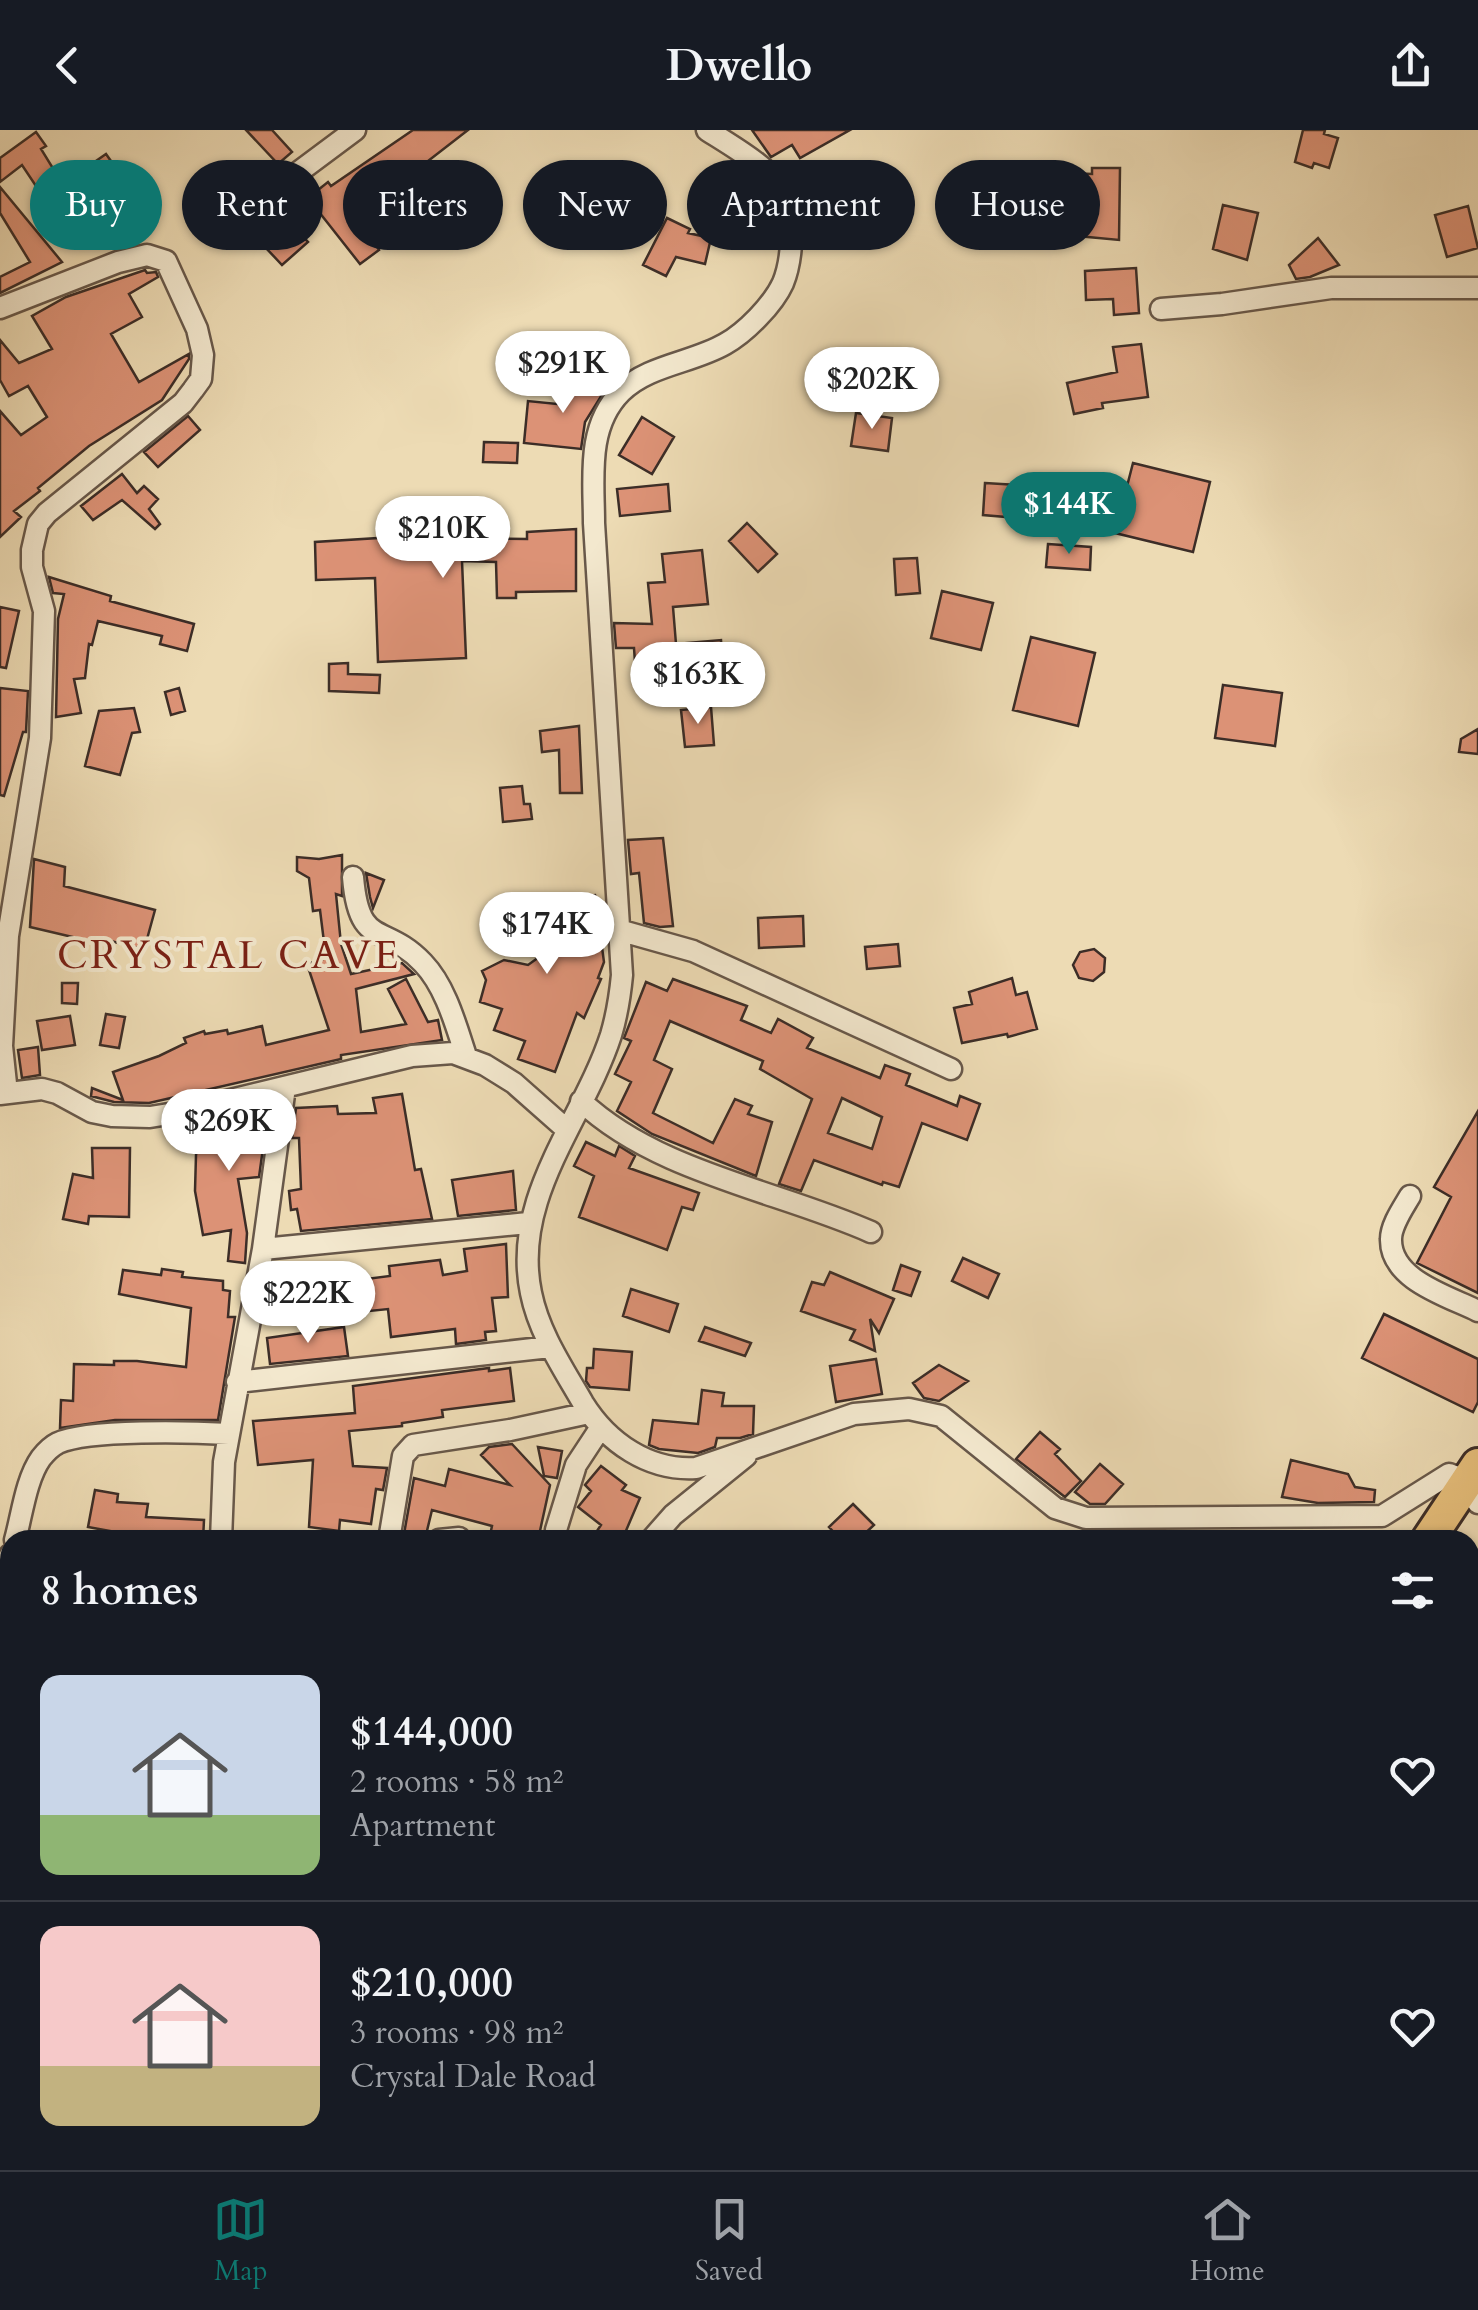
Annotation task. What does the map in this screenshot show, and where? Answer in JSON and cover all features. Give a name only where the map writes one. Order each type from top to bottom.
[{"type":"main road","points":[[1436,1530],[1475,1483]]},
{"type":"street","points":[[314,160],[355,130]]},
{"type":"street","points":[[707,130],[749,158],[785,194],[789,210],[788,258],[782,284],[745,328],[729,342],[692,360],[649,372],[622,391],[603,418],[598,433],[594,453],[594,523],[622,931],[618,1007],[610,1038],[566,1128],[528,1222],[531,1295],[550,1347],[595,1420],[628,1451],[674,1470],[696,1468],[854,1414],[909,1409],[940,1416],[1055,1508],[1086,1518],[1365,1518],[1382,1516],[1448,1474],[1475,1483]]},
{"type":"street","points":[[0,308],[132,257],[158,257],[166,261],[187,304],[203,355],[201,379],[183,403],[47,513],[33,538],[32,567],[44,611],[40,722],[8,936],[2,1046],[4,1094],[42,1089],[92,1112],[131,1118],[181,1112],[412,1056],[453,1052],[514,1082],[566,1128]]},
{"type":"street","points":[[1161,309],[1331,288],[1478,288]]},
{"type":"street","points":[[352,877],[363,923],[424,964],[440,988],[466,1056]]},
{"type":"street","points":[[622,931],[693,951],[951,1069]]},
{"type":"street","points":[[221,1530],[224,1462],[262,1249],[285,1087]]},
{"type":"street","points":[[582,1101],[606,1122],[670,1157],[771,1196],[826,1212],[871,1232]]},
{"type":"street","points":[[1410,1196],[1391,1237],[1394,1256],[1405,1274],[1478,1311]]},
{"type":"street","points":[[262,1249],[528,1222]]},
{"type":"street","points":[[237,1382],[550,1347]]},
{"type":"street","points":[[556,1530],[562,1500],[595,1420]]},
{"type":"street","points":[[391,1530],[403,1456],[413,1445],[595,1420]]},
{"type":"street","points":[[18,1530],[35,1468],[58,1443],[161,1433],[229,1434]]},
{"type":"street","points":[[659,1530],[755,1448]]},
{"type":"building","points":[[246,130],[272,130],[292,152],[283,160],[274,160]]},
{"type":"building","points":[[413,130],[468,130],[429,160],[369,160]]},
{"type":"building","points":[[752,130],[850,130],[800,158],[792,145],[771,157]]},
{"type":"building","points":[[1303,130],[1325,130],[1324,134],[1338,138],[1329,168],[1295,162]]},
{"type":"building","points":[[36,132],[46,146],[41,149],[48,160],[30,160],[30,177],[22,165],[0,182],[0,158]]},
{"type":"building","points":[[1100,168],[1120,168],[1119,240],[1100,238]]},
{"type":"building","points":[[343,178],[343,242],[323,217],[323,186],[328,182],[331,186]]},
{"type":"building","points":[[0,187],[30,223],[30,250],[52,250],[62,262],[0,293],[0,277],[30,262],[0,213]]},
{"type":"building","points":[[1223,205],[1258,213],[1247,260],[1213,249]]},
{"type":"building","points":[[1468,206],[1478,248],[1447,257],[1435,215]]},
{"type":"building","points":[[667,218],[687,228],[687,250],[708,250],[705,264],[676,257],[666,276],[643,265],[651,250],[667,250]]},
{"type":"building","points":[[1318,238],[1339,265],[1296,279],[1289,265]]},
{"type":"building","points":[[268,250],[299,250],[282,265]]},
{"type":"building","points":[[349,250],[379,250],[360,264]]},
{"type":"building","points":[[1136,268],[1139,313],[1114,315],[1113,299],[1086,300],[1085,271]]},
{"type":"building","points":[[145,270],[156,272],[158,277],[129,294],[142,317],[111,334],[139,382],[189,354],[189,359],[162,400],[89,446],[38,488],[40,491],[14,511],[21,517],[0,537],[0,411],[21,435],[47,417],[28,386],[9,396],[0,380],[0,340],[19,363],[52,349],[32,316],[66,297]]},
{"type":"building","points":[[1141,344],[1148,397],[1102,403],[1103,408],[1074,414],[1067,383],[1117,372],[1113,347]]},
{"type":"building","points":[[585,372],[605,390],[585,422],[581,449],[524,443],[528,401],[557,404]]},
{"type":"building","points":[[856,413],[892,418],[888,451],[851,446]]},
{"type":"building","points":[[188,416],[200,430],[158,467],[144,452]]},
{"type":"building","points":[[642,417],[674,437],[652,474],[619,455]]},
{"type":"building","points":[[484,442],[518,443],[517,463],[483,462]]},
{"type":"building","points":[[1133,463],[1210,482],[1193,552],[1115,533]]},
{"type":"building","points":[[122,474],[137,493],[144,486],[158,499],[149,509],[160,524],[155,529],[122,500],[93,520],[81,506]]},
{"type":"building","points":[[985,483],[1020,485],[1018,518],[983,515]]},
{"type":"building","points":[[668,484],[670,511],[620,516],[617,489]]},
{"type":"building","points":[[454,512],[455,536],[461,538],[527,539],[527,532],[576,529],[576,591],[516,592],[516,598],[497,598],[496,562],[462,561],[466,658],[378,662],[375,578],[316,580],[315,542],[426,535],[425,513]]},
{"type":"building","points":[[747,523],[777,554],[758,572],[729,541]]},
{"type":"building","points":[[1048,544],[1091,547],[1090,570],[1046,567]]},
{"type":"building","points":[[702,550],[708,604],[673,607],[676,644],[721,640],[724,682],[699,684],[698,672],[636,677],[634,648],[616,648],[614,623],[652,624],[648,583],[665,582],[662,554]]},
{"type":"building","points":[[917,558],[920,593],[896,595],[894,559]]},
{"type":"building","points":[[49,577],[111,596],[110,601],[194,624],[187,651],[160,644],[162,636],[98,621],[92,645],[89,644],[85,678],[74,679],[81,713],[56,717],[58,619],[64,594],[53,593]]},
{"type":"building","points":[[942,591],[993,603],[981,650],[931,638]]},
{"type":"building","points":[[0,607],[19,611],[6,668],[0,667]]},
{"type":"building","points":[[1031,637],[1095,653],[1078,726],[1013,710]]},
{"type":"building","points":[[348,663],[348,674],[380,675],[379,693],[329,691],[329,664]]},
{"type":"building","points":[[1223,685],[1282,693],[1275,746],[1215,738]]},
{"type":"building","points":[[0,688],[28,691],[26,732],[4,796],[0,795]]},
{"type":"building","points":[[179,688],[185,711],[171,715],[165,692]]},
{"type":"building","points":[[711,707],[714,745],[685,747],[681,710]]},
{"type":"building","points":[[134,708],[140,732],[132,733],[120,775],[85,766],[99,711]]},
{"type":"building","points":[[579,726],[582,793],[560,793],[559,750],[542,752],[540,731]]},
{"type":"building","points":[[1478,729],[1478,754],[1459,752],[1461,739]]},
{"type":"building","points":[[522,786],[524,804],[530,804],[532,819],[503,822],[500,788]]},
{"type":"building","points":[[663,838],[673,926],[660,927],[644,923],[639,873],[631,874],[628,840]]},
{"type":"building","points":[[342,855],[342,896],[336,894],[341,944],[351,974],[402,963],[414,974],[356,989],[361,1032],[406,1024],[388,989],[406,979],[428,1022],[438,1020],[442,1040],[341,1055],[341,1059],[149,1103],[114,1102],[91,1096],[92,1088],[123,1100],[113,1072],[159,1056],[186,1043],[184,1038],[204,1031],[205,1034],[227,1030],[228,1034],[262,1026],[266,1045],[329,1030],[307,964],[326,958],[320,910],[313,911],[309,878],[297,871],[297,857]]},
{"type":"building","points":[[34,859],[65,867],[64,886],[155,910],[144,950],[100,938],[98,943],[30,927]]},
{"type":"building","points":[[366,873],[384,880],[373,908],[370,897]]},
{"type":"building","points":[[595,895],[604,962],[598,978],[601,979],[584,1018],[577,1013],[555,1072],[518,1059],[525,1041],[494,1030],[502,1009],[480,1002],[486,980],[482,971],[504,960],[528,965],[581,927],[507,933],[504,903]]},
{"type":"building","points":[[803,916],[804,946],[759,948],[758,918]]},
{"type":"building","points":[[898,944],[900,966],[867,969],[865,947]]},
{"type":"building","points":[[1094,949],[1105,958],[1104,972],[1093,981],[1079,978],[1073,965],[1080,952]]},
{"type":"building","points":[[1012,978],[1016,995],[1027,992],[1037,1029],[962,1043],[954,1008],[972,1004],[969,992]]},
{"type":"building","points":[[673,979],[747,1006],[741,1020],[771,1033],[778,1019],[813,1038],[807,1048],[880,1078],[885,1065],[910,1074],[906,1085],[957,1106],[960,1096],[980,1104],[967,1140],[922,1123],[899,1187],[883,1182],[882,1185],[814,1160],[801,1191],[779,1184],[812,1099],[760,1069],[763,1061],[670,1021],[654,1060],[672,1069],[653,1113],[713,1143],[735,1099],[752,1106],[748,1114],[772,1122],[756,1176],[652,1134],[617,1111],[631,1082],[615,1074],[631,1041],[624,1038],[646,982],[667,991]],"holes":[[[842,1098],[882,1117],[872,1149],[828,1133]]]},
{"type":"building","points":[[62,983],[78,983],[77,1004],[62,1003]]},
{"type":"building","points":[[106,1014],[125,1017],[119,1048],[100,1045]]},
{"type":"building","points":[[70,1016],[75,1045],[42,1050],[37,1021]]},
{"type":"building","points":[[38,1047],[40,1075],[22,1078],[18,1050]]},
{"type":"building","points":[[402,1094],[415,1170],[421,1169],[432,1219],[301,1231],[297,1209],[291,1210],[289,1191],[301,1189],[299,1138],[292,1138],[296,1108],[337,1106],[338,1114],[376,1113],[373,1098]]},
{"type":"building","points":[[269,1105],[259,1177],[238,1179],[247,1233],[245,1263],[228,1261],[231,1230],[203,1235],[195,1191],[202,1127],[219,1131],[223,1116]]},
{"type":"building","points":[[1478,1111],[1478,1293],[1417,1263],[1451,1197],[1434,1187]]},
{"type":"building","points":[[586,1142],[615,1156],[619,1146],[635,1156],[629,1168],[699,1193],[693,1210],[682,1207],[667,1250],[579,1217],[594,1176],[574,1166]]},
{"type":"building","points":[[92,1148],[130,1148],[129,1217],[89,1216],[88,1224],[63,1219],[73,1174],[93,1178]]},
{"type":"building","points":[[513,1171],[516,1210],[458,1216],[452,1180]]},
{"type":"building","points":[[506,1244],[508,1297],[492,1298],[496,1331],[485,1332],[486,1340],[456,1344],[455,1329],[391,1337],[388,1309],[331,1315],[327,1284],[390,1276],[389,1266],[440,1260],[443,1275],[467,1271],[464,1249]]},
{"type":"building","points":[[963,1258],[999,1274],[988,1298],[952,1281]]},
{"type":"building","points":[[901,1265],[920,1272],[911,1296],[893,1290]]},
{"type":"building","points":[[162,1269],[183,1272],[182,1277],[223,1281],[223,1290],[230,1291],[228,1317],[235,1317],[218,1420],[115,1420],[60,1428],[61,1400],[73,1401],[74,1364],[137,1361],[186,1367],[191,1308],[119,1294],[123,1270],[161,1275]]},
{"type":"building","points":[[830,1272],[894,1299],[879,1333],[870,1319],[875,1351],[850,1340],[855,1330],[801,1311],[812,1282],[824,1285]]},
{"type":"building","points":[[631,1289],[678,1304],[669,1332],[623,1316]]},
{"type":"building","points":[[1384,1314],[1478,1359],[1478,1402],[1473,1412],[1362,1358]]},
{"type":"building","points":[[344,1327],[348,1356],[270,1364],[267,1338]]},
{"type":"building","points":[[705,1327],[751,1343],[745,1356],[699,1341]]},
{"type":"building","points":[[594,1349],[632,1352],[629,1390],[590,1387],[586,1381],[587,1368],[593,1368]]},
{"type":"building","points":[[876,1359],[882,1394],[836,1402],[830,1366]]},
{"type":"building","points":[[939,1365],[968,1381],[939,1401],[924,1398],[913,1383]]},
{"type":"building","points":[[510,1368],[514,1401],[442,1410],[443,1417],[402,1426],[349,1431],[353,1466],[387,1468],[383,1490],[376,1489],[371,1524],[340,1520],[339,1530],[309,1527],[313,1460],[258,1465],[253,1421],[355,1413],[353,1386]]},
{"type":"building","points":[[702,1390],[724,1393],[722,1406],[754,1406],[753,1434],[717,1438],[715,1447],[698,1453],[649,1445],[653,1420],[698,1424]]},
{"type":"building","points":[[1040,1432],[1060,1449],[1055,1454],[1081,1481],[1065,1497],[1016,1459]]},
{"type":"building","points":[[512,1444],[550,1485],[540,1530],[491,1530],[492,1526],[432,1510],[427,1530],[405,1530],[414,1478],[445,1486],[449,1469],[510,1485],[481,1455],[489,1447]]},
{"type":"building","points":[[538,1447],[562,1451],[557,1478],[544,1476]]},
{"type":"building","points":[[1291,1460],[1348,1474],[1355,1487],[1375,1490],[1374,1502],[1318,1503],[1282,1497]]},
{"type":"building","points":[[1100,1464],[1123,1484],[1105,1504],[1090,1504],[1075,1492]]},
{"type":"building","points":[[601,1466],[626,1485],[622,1490],[640,1498],[626,1530],[598,1530],[601,1525],[578,1507],[591,1491],[585,1485]]},
{"type":"building","points":[[95,1490],[118,1494],[117,1502],[148,1504],[146,1517],[204,1520],[204,1530],[88,1527]]},
{"type":"building","points":[[853,1504],[874,1525],[869,1530],[829,1527]]},
{"type":"district","name":"CRYSTAL CAVE","points":[[229,955]]}]
